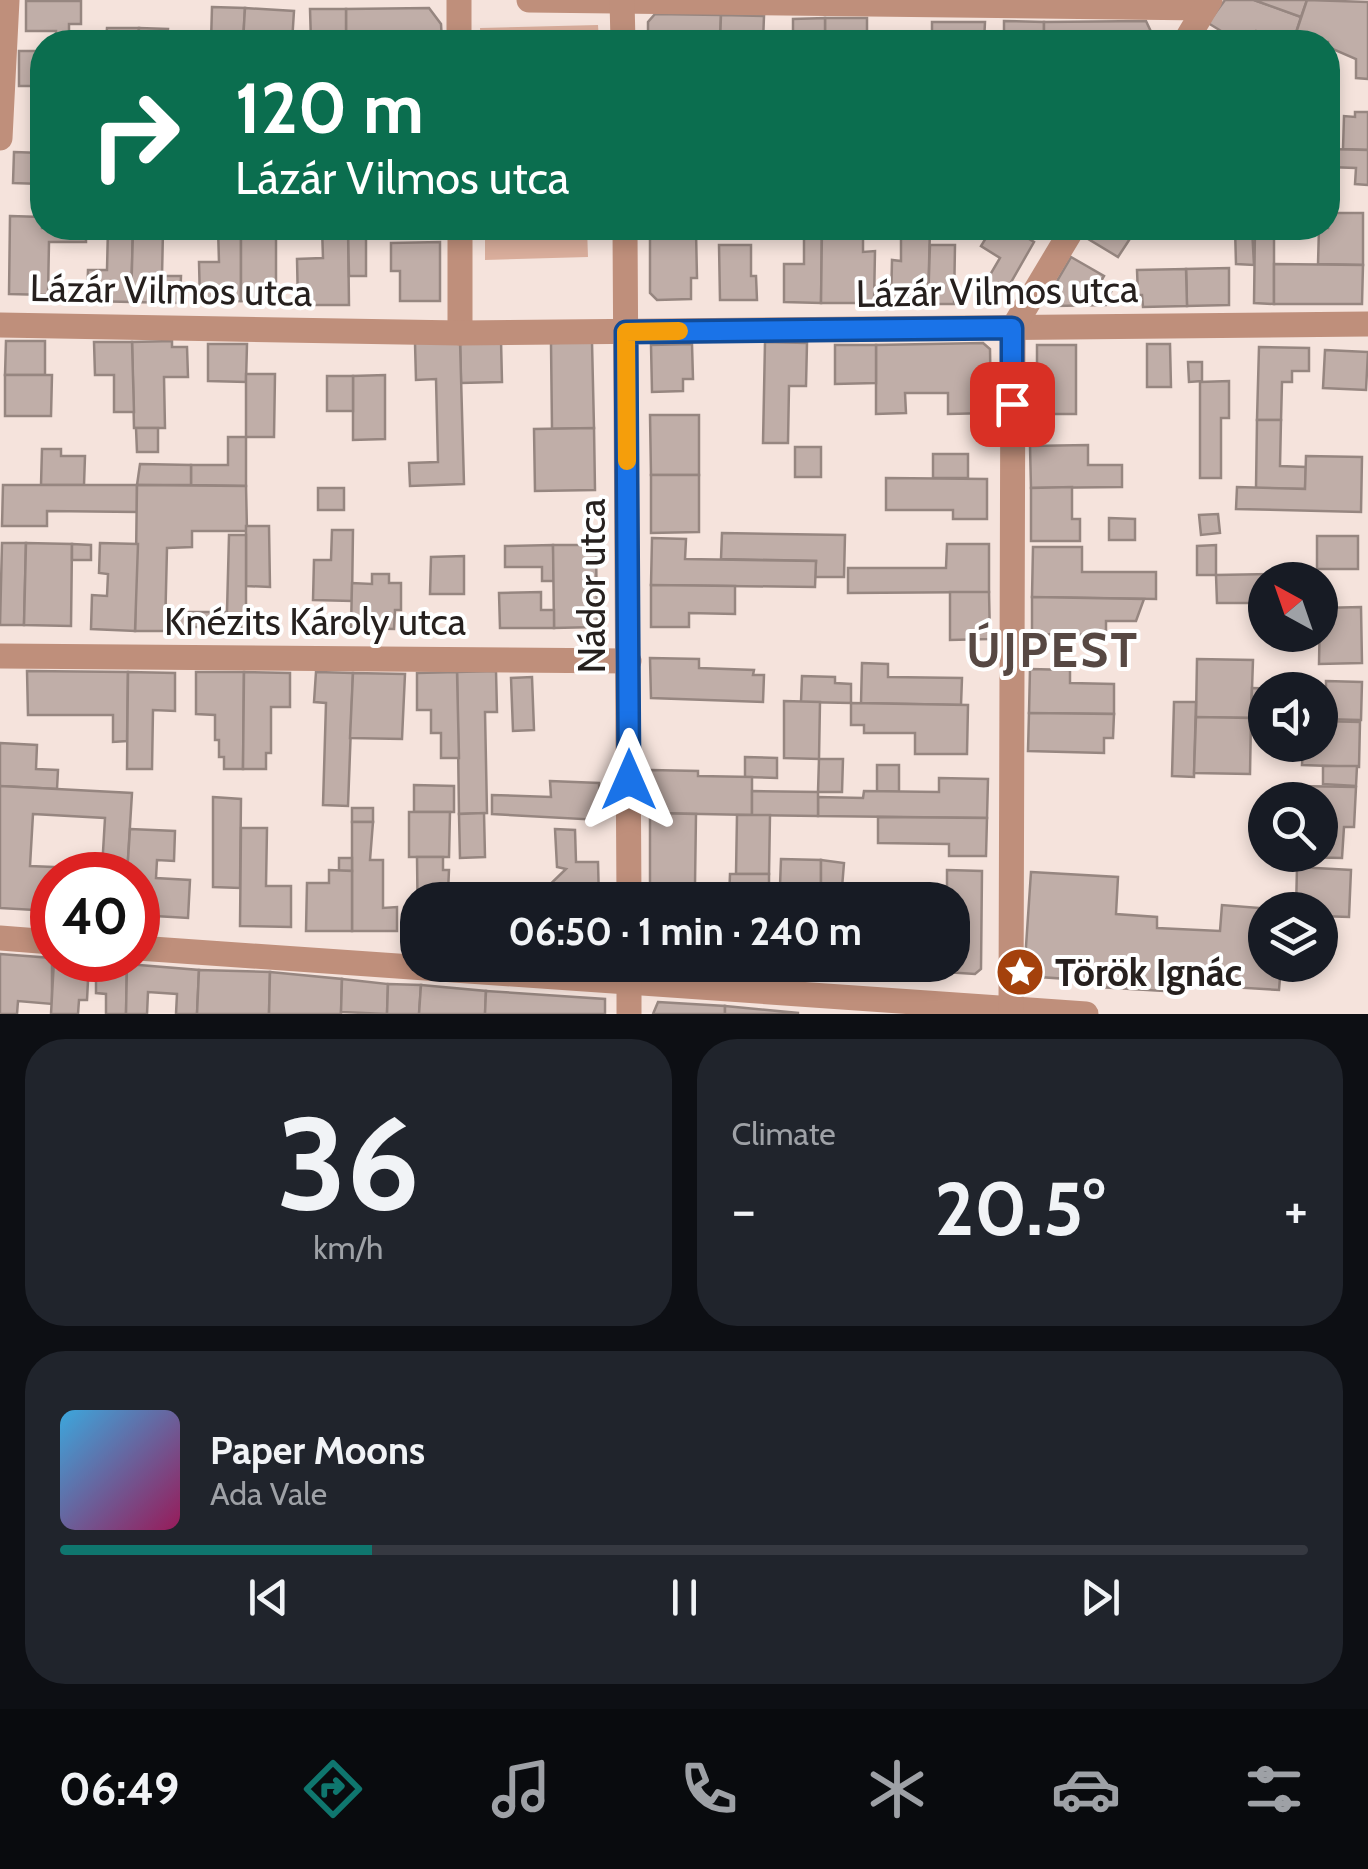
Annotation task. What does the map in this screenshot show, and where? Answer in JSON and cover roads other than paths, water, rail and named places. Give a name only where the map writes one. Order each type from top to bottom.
[{"type":"street","points":[[0,138],[6,0]]},
{"type":"street","points":[[459,0],[459,30]]},
{"type":"street","points":[[529,0],[1208,4]]},
{"type":"street","points":[[622,1],[622,30]]},
{"type":"street","points":[[1192,30],[1208,4]]},
{"type":"street","points":[[460,240],[460,333]]},
{"type":"street","name":"Nádor utca","points":[[625,240],[629,882]]},
{"type":"street","points":[[1011,1008],[1012,328],[1066,240]]},
{"type":"street","name":"Lázár Vilmos utca","points":[[0,325],[460,333],[1368,324]]},
{"type":"street","name":"Knézits Károly utca","points":[[0,656],[629,661]]},
{"type":"street","points":[[0,938],[30,940]]},
{"type":"street","points":[[160,949],[400,962]]},
{"type":"street","points":[[629,1014],[630,982]]},
{"type":"street","points":[[720,982],[1086,1014]]},
{"type":"place","name":"Török Ignác","points":[[1020,972]]},
{"type":"district","name":"ÚJPEST","points":[[1053,650]]}]
